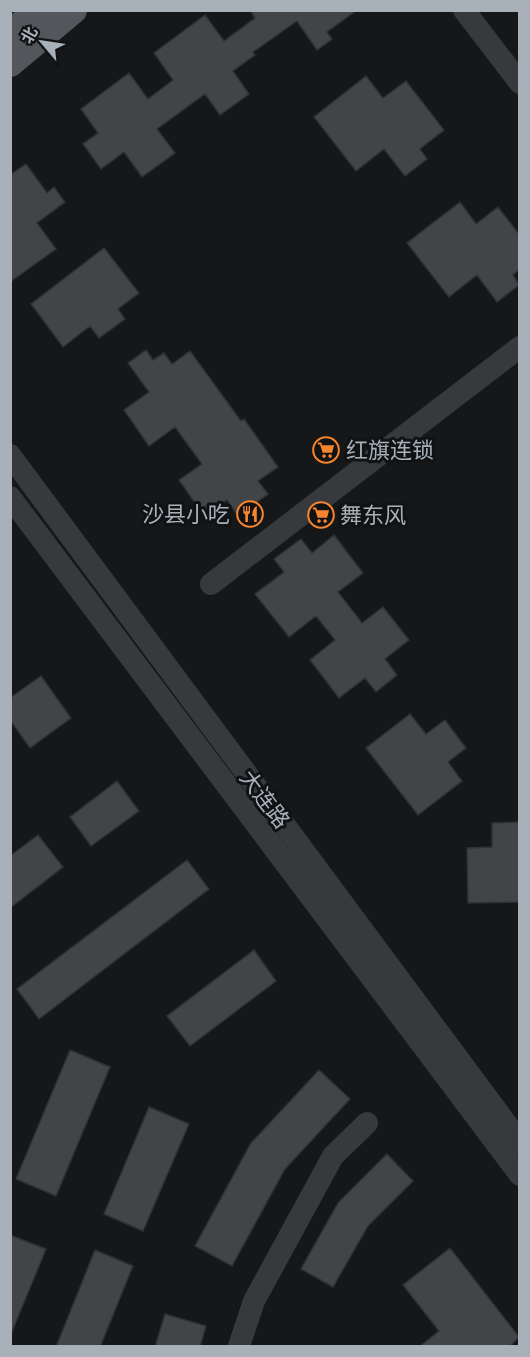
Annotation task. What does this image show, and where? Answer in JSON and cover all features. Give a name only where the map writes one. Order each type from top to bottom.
[{"type":"main road","points":[[10,34],[39,10]]},
{"type":"main road","points":[[10,63],[74,10]]},
{"type":"street","points":[[464,10],[519,83]]},
{"type":"street","points":[[211,584],[519,347]]},
{"type":"street","name":"大连路","points":[[10,455],[519,1142]]},
{"type":"street","name":"大连路","points":[[10,497],[519,1175]]},
{"type":"street","points":[[239,1347],[254,1301],[333,1156],[367,1123]]},
{"type":"building","points":[[250,10],[357,10],[327,32],[332,39],[317,50],[297,21],[253,52],[255,55],[233,71],[249,94],[220,115],[205,94],[157,129],[175,153],[142,177],[124,152],[101,169],[83,144],[98,133],[81,109],[129,73],[148,99],[173,80],[154,53],[205,15],[224,41],[255,18]]},
{"type":"building","points":[[366,76],[383,98],[406,81],[444,130],[420,149],[427,159],[405,176],[384,149],[356,171],[314,117]]},
{"type":"building","points":[[26,164],[47,193],[54,187],[65,202],[37,223],[56,249],[10,282],[10,175]]},
{"type":"building","points":[[460,202],[476,224],[498,207],[519,234],[519,270],[513,275],[519,285],[497,302],[477,275],[449,297],[407,243]]},
{"type":"building","points":[[104,248],[139,293],[118,309],[125,319],[99,338],[90,326],[63,347],[31,304]]},
{"type":"building","points":[[146,350],[153,360],[164,353],[172,364],[190,351],[241,421],[244,419],[278,467],[258,481],[268,494],[238,516],[227,500],[204,516],[179,480],[202,464],[175,427],[149,446],[124,410],[149,392],[128,363]]},
{"type":"building","points":[[334,535],[363,573],[338,592],[362,623],[383,607],[409,640],[385,659],[397,675],[376,692],[365,678],[339,698],[310,660],[335,640],[316,616],[289,637],[255,594],[284,572],[274,559],[301,539],[312,553]]},
{"type":"building","points":[[41,676],[71,718],[30,748],[10,720],[10,698]]},
{"type":"building","points":[[410,714],[426,734],[445,720],[466,748],[448,762],[462,781],[418,815],[366,748]]},
{"type":"building","points":[[117,781],[139,811],[91,846],[70,817]]},
{"type":"building","points":[[519,822],[519,902],[468,903],[467,848],[492,847],[492,823]]},
{"type":"building","points":[[38,835],[63,867],[10,908],[10,856]]},
{"type":"building","points":[[187,860],[209,889],[39,1019],[17,989]]},
{"type":"building","points":[[254,950],[276,981],[190,1046],[167,1016]]},
{"type":"building","points":[[70,1050],[110,1067],[56,1196],[16,1179]]},
{"type":"building","points":[[319,1070],[350,1099],[285,1169],[232,1266],[195,1246],[251,1143]]},
{"type":"building","points":[[149,1107],[189,1124],[143,1231],[104,1214]]},
{"type":"building","points":[[387,1154],[413,1181],[368,1226],[333,1287],[301,1269],[338,1203]]},
{"type":"building","points":[[10,1235],[46,1249],[11,1334],[10,1334]]},
{"type":"building","points":[[450,1248],[519,1337],[509,1347],[419,1347],[439,1331],[403,1285]]},
{"type":"building","points":[[95,1250],[133,1266],[100,1347],[56,1347]]},
{"type":"building","points":[[165,1314],[206,1326],[200,1347],[155,1347]]},
{"type":"place","name":"红旗连锁","points":[[326,450]]},
{"type":"place","name":"沙县小吃","points":[[250,514]]},
{"type":"place","name":"舞东风","points":[[321,515]]}]
